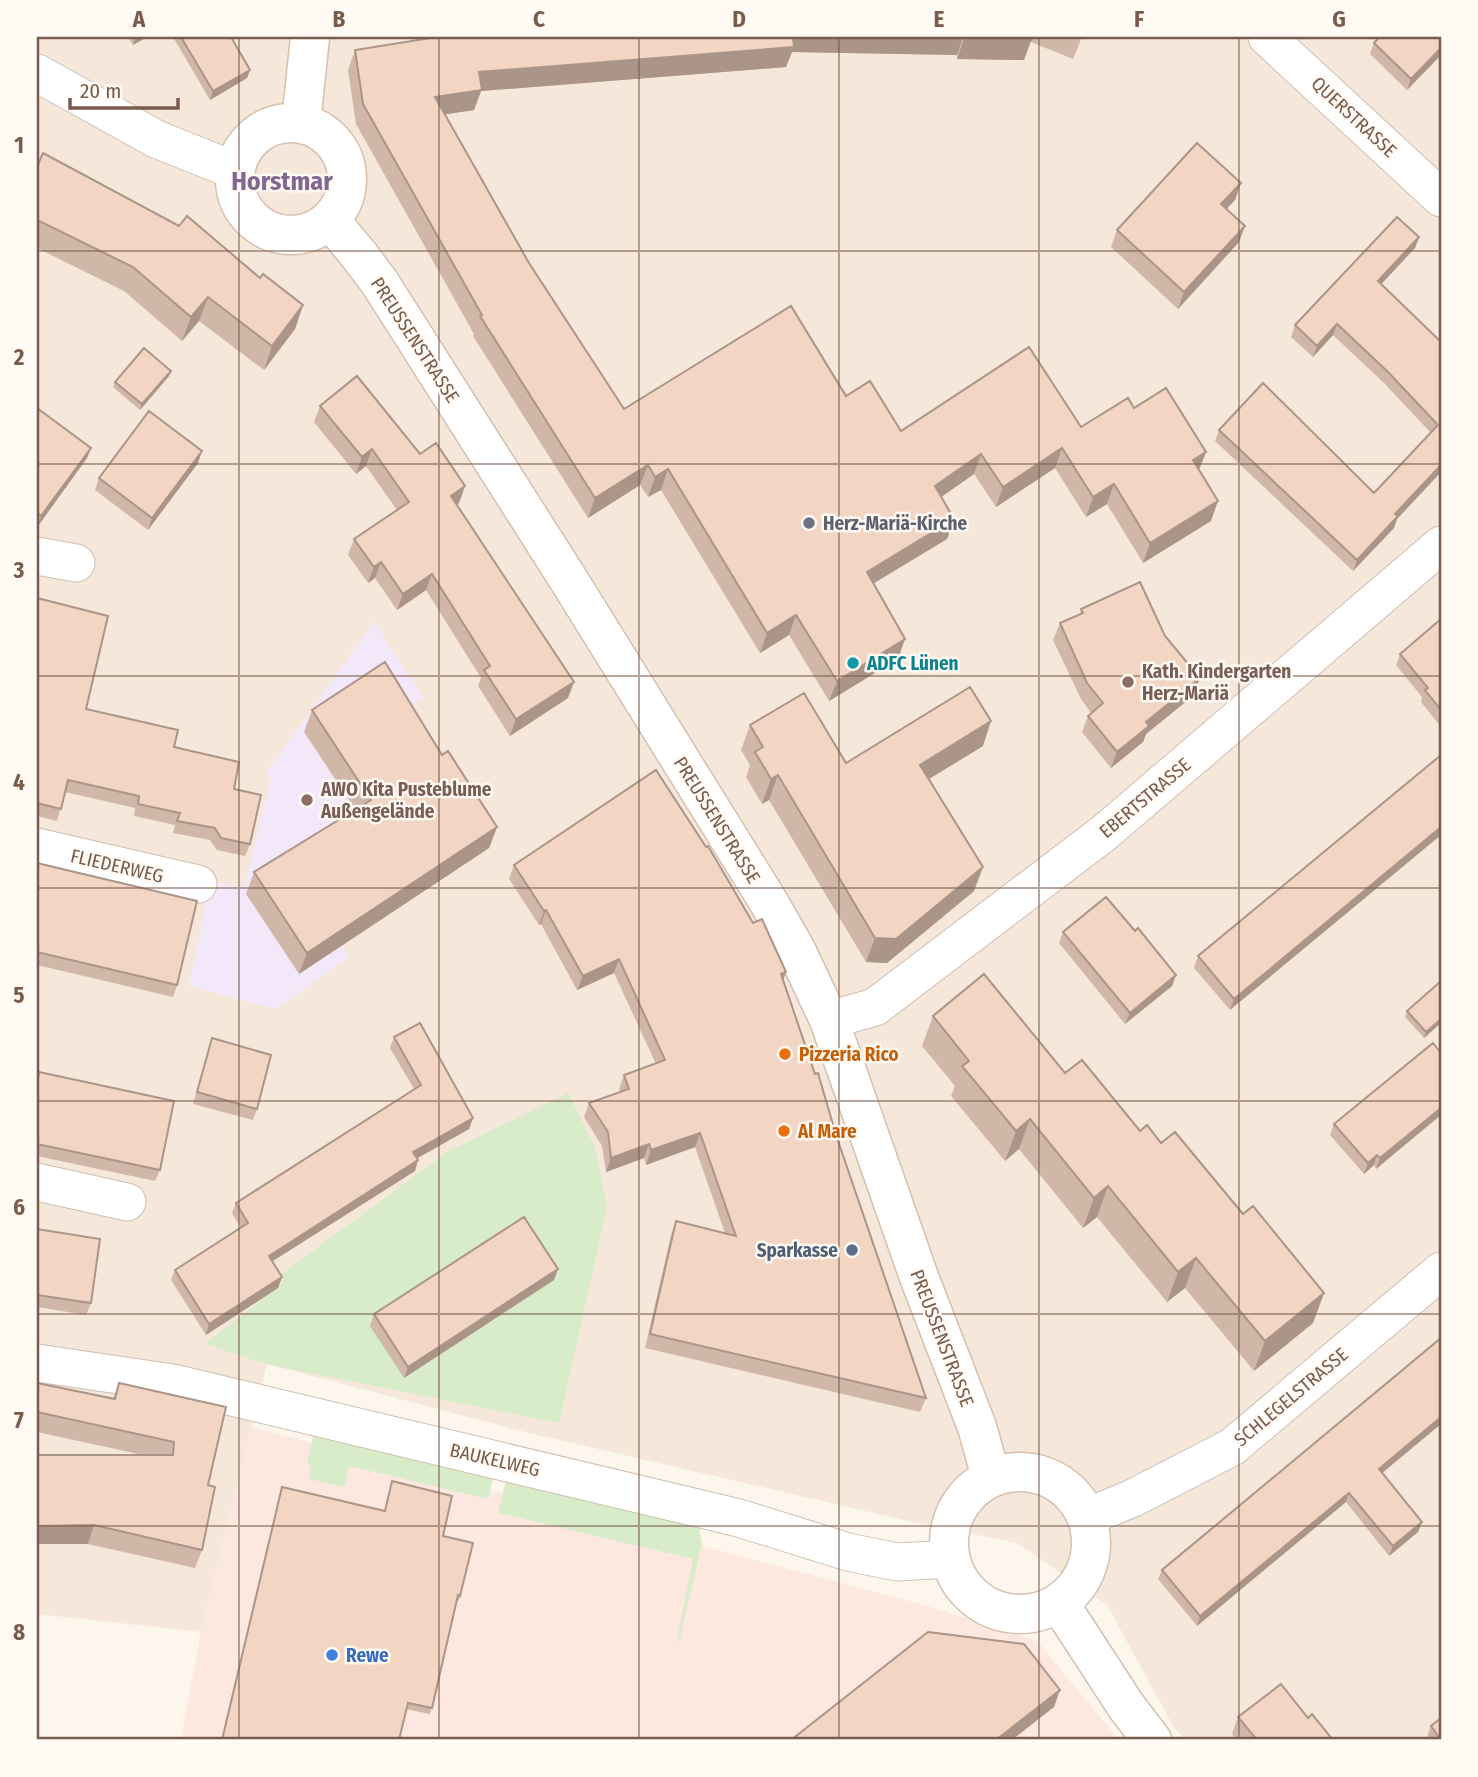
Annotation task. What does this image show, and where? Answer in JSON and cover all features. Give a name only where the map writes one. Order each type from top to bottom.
[{"type":"street","points":[[301,123],[310,37]]},
{"type":"street","name":"QUERSTRASSE","points":[[1268,37],[1441,198]]},
{"type":"street","points":[[37,73],[156,139],[236,170]]},
{"type":"street","points":[[301,123],[320,130],[336,144],[346,163],[348,184],[342,204],[330,220],[313,231],[294,236],[274,233],[257,224],[243,209],[236,190],[236,170],[244,150],[258,133],[272,126],[301,123]]},
{"type":"street","name":"PREUSSENSTRASSE","points":[[330,220],[380,284],[577,594],[797,952],[829,1020],[905,1239],[977,1427],[991,1477]]},
{"type":"street","name":"EBERTSTRASSE","points":[[829,1020],[875,1007],[1104,833],[1441,545]]},
{"type":"street","points":[[37,556],[76,563]]},
{"type":"street","name":"FLIEDERWEG","points":[[37,847],[198,884]]},
{"type":"street","points":[[37,1182],[127,1202]]},
{"type":"street","name":"SCHLEGELSTRASSE","points":[[1087,1517],[1133,1498],[1232,1447],[1441,1271]]},
{"type":"street","name":"BAUKELWEG","points":[[37,1363],[173,1383],[739,1518],[848,1552],[897,1562],[950,1559]]},
{"type":"street","points":[[1014,1471],[1037,1473],[1058,1482],[1075,1497],[1087,1517],[1092,1541],[1088,1565],[1077,1587],[1059,1603],[1038,1613],[1015,1615],[993,1609],[973,1598],[958,1581],[950,1559],[948,1534],[955,1510],[971,1490],[991,1477],[1014,1471]]},
{"type":"street","points":[[1059,1603],[1126,1706],[1152,1740]]},
{"type":"shaded area","points":[[37,37],[1441,37],[1441,1740],[1185,1740],[1173,1726],[1107,1605],[1017,1543],[917,1523],[525,1432],[267,1364],[201,1632],[37,1614]]},
{"type":"shaded area","name":"AWO Kita Pusteblume Außengelände","points":[[374,622],[424,698],[397,716],[305,732],[363,821],[299,974],[342,946],[349,957],[276,1009],[189,986],[210,882],[244,887],[271,778],[266,773]]},
{"type":"shaded area","points":[[251,1427],[925,1605],[1037,1641],[1119,1740],[181,1740],[201,1632]]},
{"type":"green space","points":[[568,1093],[595,1147],[607,1207],[559,1423],[266,1364],[205,1344],[283,1283],[279,1276],[447,1152]]},
{"type":"green space","points":[[313,1436],[493,1479],[488,1499],[349,1466],[344,1487],[309,1479],[311,1466],[307,1464]]},
{"type":"green space","points":[[506,1481],[699,1526],[702,1544],[679,1642],[677,1641],[693,1559],[498,1513]]},
{"type":"building","points":[[181,37],[231,37],[250,70],[213,91]]},
{"type":"building","points":[[437,37],[793,37],[794,47],[479,72],[482,90],[435,97],[529,263],[624,409],[791,306],[846,396],[870,381],[901,431],[1029,347],[1081,427],[1128,398],[1134,408],[1166,388],[1206,452],[1193,460],[1218,501],[1150,543],[1114,484],[1093,497],[1062,448],[1003,487],[981,454],[935,486],[954,519],[867,572],[905,639],[837,681],[796,615],[767,633],[668,469],[655,477],[648,465],[595,498],[480,316],[482,315],[363,104],[355,50]]},
{"type":"building","points":[[1031,37],[1031,40],[964,39]]},
{"type":"building","points":[[1379,37],[1441,37],[1441,48],[1411,79],[1374,43]]},
{"type":"building","points":[[1197,143],[1241,183],[1221,204],[1245,226],[1184,292],[1117,230]]},
{"type":"building","points":[[43,153],[179,226],[187,216],[260,278],[263,274],[303,305],[272,346],[208,297],[191,317],[133,267],[37,220],[37,167]]},
{"type":"building","points":[[1397,217],[1419,237],[1378,281],[1441,342],[1441,465],[1357,560],[1219,430],[1263,383],[1374,493],[1438,425],[1388,372],[1337,324],[1317,346],[1295,325]]},
{"type":"building","points":[[144,348],[171,371],[142,404],[115,382]]},
{"type":"building","points":[[357,376],[420,454],[436,443],[465,486],[451,496],[574,682],[516,719],[484,670],[490,666],[432,574],[403,594],[381,562],[374,567],[354,539],[409,502],[372,449],[362,457],[320,406]]},
{"type":"building","points":[[37,408],[91,448],[41,516],[37,512]]},
{"type":"building","points":[[149,411],[202,451],[152,518],[99,478]]},
{"type":"building","name":"Kath. Kindergarten Herz-Mariä","points":[[1140,582],[1165,636],[1200,678],[1146,722],[1149,726],[1117,752],[1088,716],[1103,703],[1087,683],[1060,623],[1083,613],[1081,609]]},
{"type":"building","points":[[37,598],[108,616],[86,709],[178,730],[174,747],[239,762],[234,789],[261,795],[250,844],[221,838],[215,828],[177,821],[180,813],[138,804],[139,796],[68,780],[61,809],[37,803]]},
{"type":"building","points":[[1441,619],[1441,710],[1425,690],[1428,688],[1400,654]]},
{"type":"building","points":[[385,662],[442,755],[448,751],[497,827],[307,953],[254,872],[371,800],[312,710]]},
{"type":"building","points":[[970,687],[991,721],[920,765],[983,867],[896,939],[875,938],[778,775],[771,779],[755,752],[763,747],[750,725],[804,693],[846,763]]},
{"type":"building","points":[[1441,755],[1441,827],[1234,999],[1198,956]]},
{"type":"building","points":[[656,770],[706,847],[708,846],[753,923],[762,919],[786,972],[781,974],[815,1074],[818,1073],[836,1135],[926,1398],[650,1334],[676,1221],[736,1236],[700,1133],[651,1150],[649,1144],[611,1158],[608,1132],[589,1103],[629,1089],[624,1075],[665,1060],[619,959],[583,976],[546,910],[544,911],[514,865]]},
{"type":"building","points":[[37,863],[197,901],[177,985],[37,952]]},
{"type":"building","points":[[1106,897],[1135,931],[1138,928],[1176,975],[1130,1013],[1063,932]]},
{"type":"building","points":[[984,974],[1065,1073],[1082,1060],[1140,1131],[1147,1125],[1161,1143],[1175,1132],[1243,1214],[1253,1206],[1324,1293],[1265,1341],[1196,1258],[1178,1272],[1108,1186],[1094,1198],[1030,1119],[1016,1131],[962,1066],[969,1061],[933,1016]]},
{"type":"building","points":[[1441,981],[1441,1019],[1426,1032],[1407,1011]]},
{"type":"building","points":[[420,1023],[473,1118],[413,1152],[418,1160],[269,1256],[282,1277],[209,1324],[175,1270],[248,1223],[236,1203],[421,1085],[394,1037]]},
{"type":"building","points":[[212,1038],[271,1055],[257,1109],[197,1092]]},
{"type":"building","points":[[1433,1043],[1441,1053],[1441,1108],[1380,1158],[1377,1155],[1368,1163],[1334,1124]]},
{"type":"building","points":[[39,1072],[174,1101],[160,1170],[37,1144]]},
{"type":"building","points":[[524,1217],[558,1269],[408,1367],[374,1314]]},
{"type":"building","points":[[37,1229],[100,1239],[91,1303],[37,1295]]},
{"type":"building","points":[[1441,1338],[1441,1417],[1379,1469],[1422,1522],[1393,1546],[1349,1493],[1200,1616],[1162,1570]]},
{"type":"building","points":[[37,1383],[115,1399],[119,1383],[226,1407],[208,1485],[215,1487],[202,1550],[94,1525],[37,1526],[37,1455],[173,1455],[174,1442],[37,1412]]},
{"type":"building","points":[[392,1481],[452,1496],[443,1536],[473,1543],[432,1708],[408,1703],[399,1740],[222,1740],[282,1487],[385,1511]]},
{"type":"building","points":[[928,1632],[1024,1644],[1060,1690],[996,1740],[791,1740]]},
{"type":"building","points":[[1281,1684],[1308,1718],[1312,1714],[1333,1740],[1257,1740],[1238,1717]]},
{"type":"building","points":[[1441,1718],[1441,1740],[1431,1726]]},
{"type":"place","name":"Herz-Mariä-Kirche","points":[[809,523]]},
{"type":"place","name":"ADFC Lünen","points":[[853,663]]},
{"type":"place","name":"Kath. Kindergarten Herz-Mariä","points":[[1128,682]]},
{"type":"place","name":"AWO Kita Pusteblume Außengelände","points":[[307,800]]},
{"type":"place","name":"Pizzeria Rico","points":[[785,1054]]},
{"type":"place","name":"Al Mare","points":[[784,1131]]},
{"type":"place","name":"Sparkasse","points":[[852,1250]]},
{"type":"place","name":"Rewe","points":[[332,1655]]},
{"type":"district","name":"Horstmar","points":[[282,181]]}]
